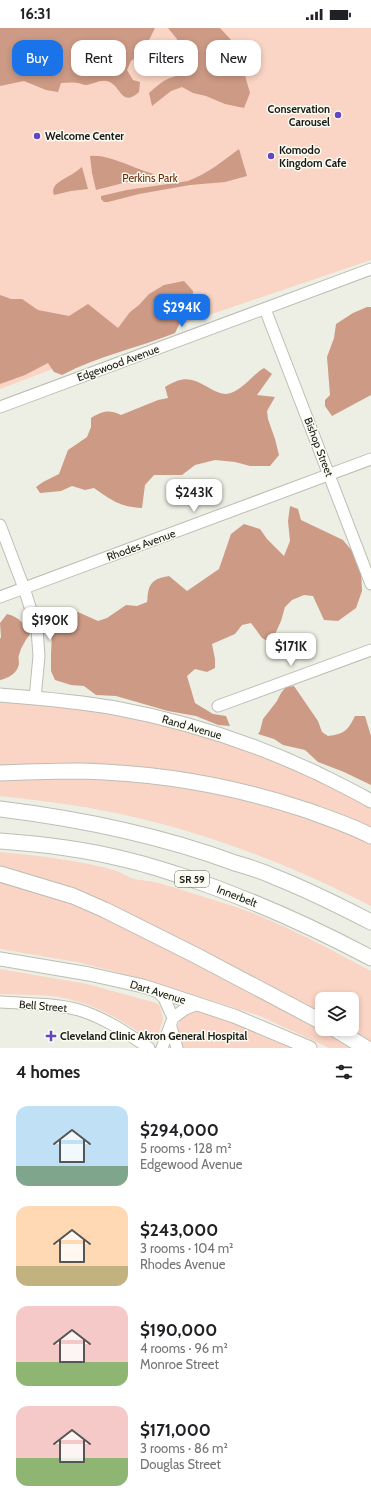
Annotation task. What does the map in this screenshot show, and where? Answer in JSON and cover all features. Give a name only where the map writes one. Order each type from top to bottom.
[{"type":"highway","points":[[0,772],[82,771],[154,776],[200,783],[237,790],[276,800],[342,823],[371,836]]},
{"type":"highway","points":[[0,809],[50,815],[93,823],[137,832],[176,843],[275,876],[371,922]]},
{"type":"highway","name":"Innerbelt","points":[[0,841],[49,845],[97,853],[152,867],[244,898],[291,918],[371,958]]},
{"type":"highway","points":[[0,874],[73,896],[105,910],[203,959],[315,1018]]},
{"type":"highway","points":[[346,1036],[366,1048]]},
{"type":"main road","name":"Rand Avenue","points":[[0,695],[75,702],[136,712],[183,723],[233,739],[294,763],[371,801]]},
{"type":"main road","name":"Dart Avenue","points":[[0,959],[89,974],[156,990],[234,1016],[310,1048]]},
{"type":"street","name":"Edgewood Avenue","points":[[0,407],[265,310],[371,269]]},
{"type":"street","name":"Bishop Street","points":[[265,310],[371,584]]},
{"type":"street","name":"Rhodes Avenue","points":[[0,597],[371,459]]},
{"type":"street","points":[[0,525],[24,588],[39,638],[35,698]]},
{"type":"street","points":[[218,706],[371,650]]},
{"type":"street","points":[[156,990],[164,998],[170,1008],[177,1048]]},
{"type":"street","name":"Bell Street","points":[[0,1002],[52,1005],[81,1011],[102,1019],[117,1027],[149,1048]]},
{"type":"street","points":[[162,1048],[172,1022],[185,1009],[198,1004]]},
{"type":"green space","name":"Perkins Park","points":[[0,28],[371,28],[371,260],[74,361],[0,389]]},
{"type":"green space","points":[[0,701],[94,711],[158,722],[225,741],[295,769],[371,807],[371,831],[247,788],[0,769]]},
{"type":"green space","points":[[49,776],[154,780],[262,800],[371,841],[371,906],[286,866],[198,834],[138,818],[104,811],[52,802],[0,796],[0,777]]},
{"type":"green space","points":[[0,852],[74,861],[103,867],[117,871],[134,879],[155,882],[236,907],[288,928],[371,971],[371,1044],[358,1036],[359,1036],[359,992],[315,992],[315,1011],[121,909],[41,879],[0,867]]},
{"type":"green space","points":[[0,879],[41,891],[109,918],[315,1025],[315,1036],[335,1036],[355,1048],[329,1048],[260,1016],[140,978],[77,962],[0,949]]},
{"type":"green space","points":[[0,969],[87,984],[156,1003],[160,1006],[163,1019],[158,1035],[152,1041],[111,1015],[76,1001],[49,996],[0,994]]},
{"type":"green space","points":[[198,1010],[270,1036],[296,1048],[181,1048],[178,1028],[181,1017],[188,1011]]},
{"type":"shaded area","points":[[0,28],[155,28],[149,40],[134,40],[134,59],[131,61],[127,70],[133,80],[140,82],[139,92],[129,98],[123,95],[114,85],[107,81],[86,85],[61,83],[58,92],[46,90],[24,81],[0,86]]},
{"type":"shaded area","points":[[168,28],[220,28],[231,40],[206,40],[206,76],[245,76],[250,93],[244,108],[225,104],[206,96],[193,93],[182,87],[171,91],[152,106],[149,93],[162,82],[177,76],[198,76],[198,40],[177,39]]},
{"type":"shaded area","points":[[239,149],[247,176],[225,182],[190,185],[139,194],[108,202],[104,202],[101,199],[101,196],[127,190],[188,181],[221,163]]},
{"type":"shaded area","points":[[90,156],[113,159],[154,174],[96,190]]},
{"type":"shaded area","points":[[82,167],[88,189],[54,195],[53,191],[56,185]]},
{"type":"shaded area","points":[[184,281],[193,291],[192,307],[183,316],[175,333],[104,357],[62,375],[54,372],[48,363],[25,375],[0,384],[0,295],[11,299],[22,299],[38,310],[69,316],[88,304],[118,328],[130,312],[149,294],[164,285]]},
{"type":"shaded area","points":[[367,307],[371,307],[371,395],[332,416],[325,406],[325,400],[330,395],[327,357],[334,338],[336,324],[353,313]]},
{"type":"shaded area","points":[[264,368],[272,374],[257,395],[275,397],[267,411],[279,455],[270,466],[250,466],[235,462],[215,460],[195,465],[182,475],[154,475],[145,485],[142,508],[116,502],[94,488],[85,490],[72,486],[61,491],[40,493],[36,487],[59,474],[68,450],[87,437],[91,427],[91,418],[102,412],[109,411],[121,415],[158,400],[168,398],[165,387],[183,379],[199,382],[220,393],[231,393],[241,387]]},
{"type":"shaded area","points":[[290,506],[298,509],[301,520],[343,540],[353,552],[361,569],[362,591],[356,608],[338,621],[324,620],[313,596],[304,595],[292,600],[285,607],[281,621],[271,643],[262,638],[251,623],[242,625],[235,634],[212,644],[215,668],[207,672],[195,669],[187,676],[195,703],[213,714],[226,716],[230,726],[218,725],[196,716],[168,711],[116,696],[96,695],[84,686],[71,685],[55,680],[51,671],[52,634],[55,624],[65,615],[78,612],[98,621],[107,618],[126,605],[137,606],[147,602],[149,589],[153,582],[169,576],[187,591],[219,569],[231,534],[244,524],[260,529],[267,539],[284,556],[290,541],[288,521]]},
{"type":"shaded area","points":[[7,614],[21,621],[30,634],[21,649],[18,667],[9,677],[0,680],[0,623]]},
{"type":"shaded area","points":[[294,686],[318,721],[322,732],[328,736],[338,734],[348,728],[355,716],[365,716],[371,736],[371,785],[318,762],[305,750],[283,745],[274,739],[258,734],[263,719],[277,701],[281,693],[286,687]]},
{"type":"place","name":"Conservation Carousel","points":[[338,115]]},
{"type":"place","name":"Welcome Center","points":[[37,136]]},
{"type":"place","name":"Komodo Kingdom Cafe","points":[[271,156]]},
{"type":"place","name":"Cleveland Clinic Akron General Hospital","points":[[51,1036]]}]
